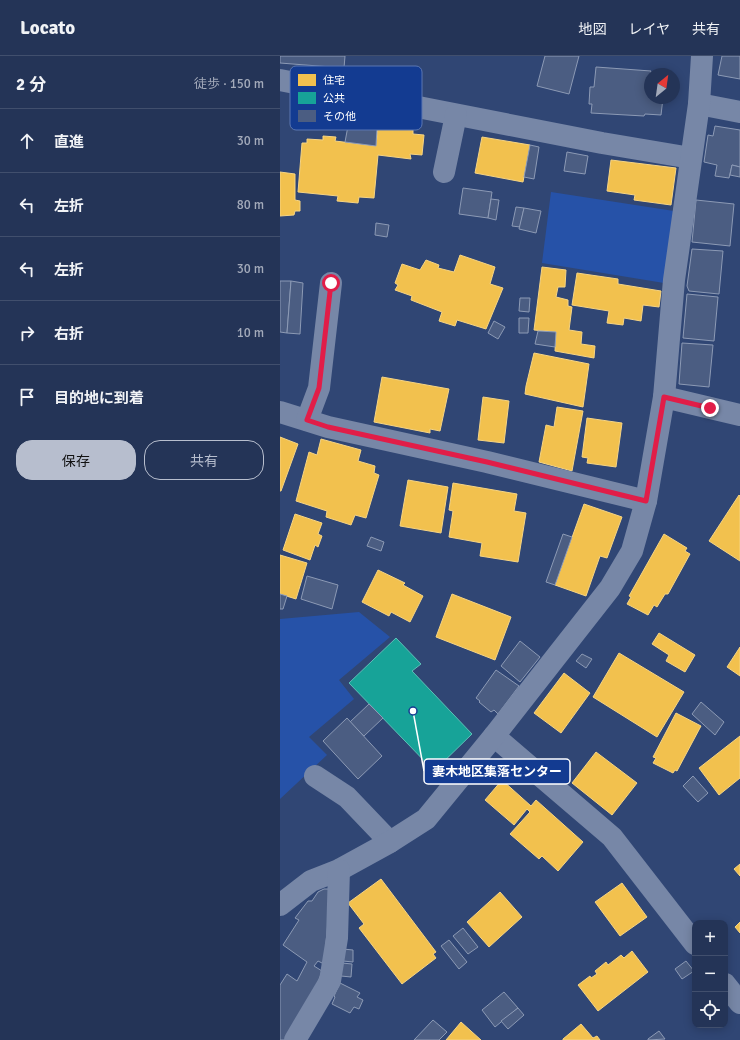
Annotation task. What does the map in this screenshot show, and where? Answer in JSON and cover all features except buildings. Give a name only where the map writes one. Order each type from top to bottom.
[{"type":"street","points":[[280,905],[311,881],[339,870],[390,842],[426,819],[494,736],[610,588],[632,551],[646,501],[664,397],[674,280],[699,104],[702,56]]},
{"type":"street","points":[[280,80],[290,82]]},
{"type":"street","points":[[699,104],[740,112]]},
{"type":"street","points":[[422,108],[602,143],[691,158]]},
{"type":"street","points":[[444,172],[456,115]]},
{"type":"street","points":[[307,420],[319,388],[331,283]]},
{"type":"street","points":[[664,397],[740,415]]},
{"type":"street","points":[[280,412],[328,427],[487,462],[646,501]]},
{"type":"street","points":[[494,736],[612,837],[692,940]]},
{"type":"street","points":[[315,776],[347,797],[390,842]]},
{"type":"street","points":[[295,1040],[330,981],[337,938],[339,870]]},
{"type":"street","points":[[728,988],[740,1004]]},
{"type":"shaded area","points":[[551,192],[674,211],[664,283],[542,263]]},
{"type":"shaded area","points":[[359,612],[390,637],[339,680],[354,699],[309,737],[327,755],[280,799],[280,619]]},
{"type":"place","name":"妻木地区集落センター","points":[[413,711]]},
{"type":"route","points":[[331,283],[319,388],[307,420],[328,427],[487,462],[646,501],[664,397],[710,408]]}]
